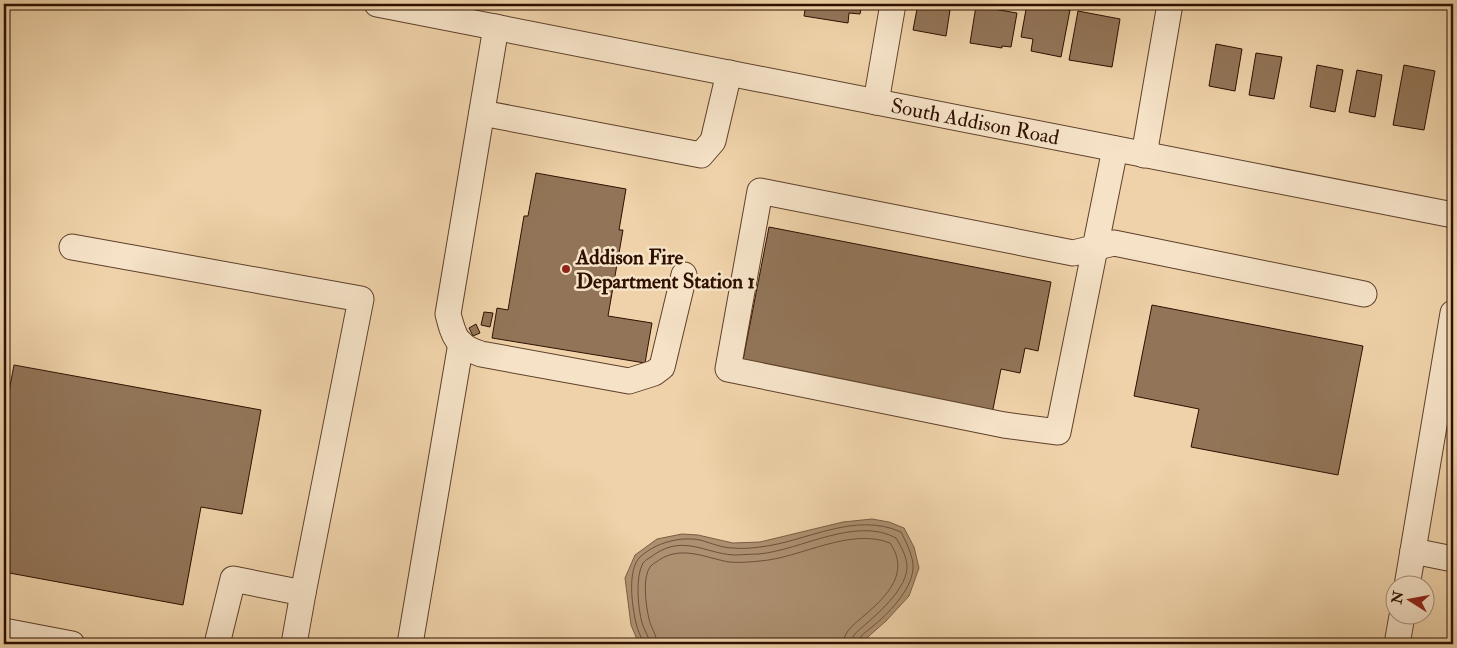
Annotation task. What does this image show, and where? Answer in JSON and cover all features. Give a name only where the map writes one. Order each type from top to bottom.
[{"type":"street","name":"South Addison Road","points":[[377,4],[482,18],[729,73],[1453,215]]},
{"type":"street","points":[[876,102],[893,4]]},
{"type":"street","points":[[1144,155],[1170,4]]},
{"type":"street","points":[[482,18],[482,113],[448,314],[453,335],[466,349],[481,354],[629,381],[637,379],[654,374],[662,367],[684,275]]},
{"type":"street","points":[[482,113],[701,155],[713,141],[729,73]]},
{"type":"street","points":[[1115,149],[1096,248],[1058,432],[1004,425],[728,369],[760,191],[1073,253],[1096,248],[1114,243],[1364,294]]},
{"type":"street","points":[[72,247],[361,299],[294,644]]},
{"type":"street","points":[[1409,576],[1453,316]]},
{"type":"street","points":[[410,644],[461,344]]},
{"type":"street","points":[[1413,551],[1453,559]]},
{"type":"street","points":[[218,644],[233,579],[303,594]]},
{"type":"street","points":[[1397,644],[1400,626]]},
{"type":"street","points":[[4,631],[72,644]]},
{"type":"water","points":[[872,519],[889,522],[904,528],[914,547],[919,568],[909,596],[886,621],[860,644],[639,644],[631,625],[625,578],[635,555],[657,539],[682,534],[698,535],[733,543],[760,542],[843,522]]},
{"type":"building","points":[[806,4],[862,4],[860,14],[849,13],[848,23],[804,16]]},
{"type":"building","points":[[918,4],[950,10],[946,36],[913,30]]},
{"type":"building","points":[[1027,4],[1070,10],[1061,57],[1031,51],[1033,39],[1021,37]]},
{"type":"building","points":[[976,6],[1017,13],[1011,47],[1002,46],[1002,48],[970,43]]},
{"type":"building","points":[[1078,11],[1120,19],[1112,67],[1069,60]]},
{"type":"building","points":[[1216,44],[1242,49],[1235,91],[1209,86]]},
{"type":"building","points":[[1256,53],[1282,57],[1274,99],[1249,95]]},
{"type":"building","points":[[1317,65],[1343,70],[1335,112],[1310,107]]},
{"type":"building","points":[[1404,65],[1435,71],[1424,130],[1393,125]]},
{"type":"building","points":[[1357,70],[1382,75],[1375,117],[1349,112]]},
{"type":"building","name":"Addison Fire Department Station 1","points":[[536,173],[626,189],[619,230],[623,230],[608,316],[652,323],[645,363],[492,338],[497,308],[508,310],[524,216],[528,216]]},
{"type":"building","points":[[769,227],[1051,282],[1038,351],[1025,348],[1020,373],[1001,369],[992,414],[742,365]]},
{"type":"building","points":[[1152,305],[1363,346],[1338,475],[1191,447],[1199,409],[1134,396]]},
{"type":"building","points":[[484,312],[493,313],[490,327],[481,325]]},
{"type":"building","points":[[476,324],[480,333],[473,336],[469,328]]},
{"type":"building","points":[[14,365],[261,410],[242,514],[201,507],[183,605],[4,572],[4,418]]},
{"type":"place","name":"Addison Fire Department Station 1","points":[[566,269]]}]
